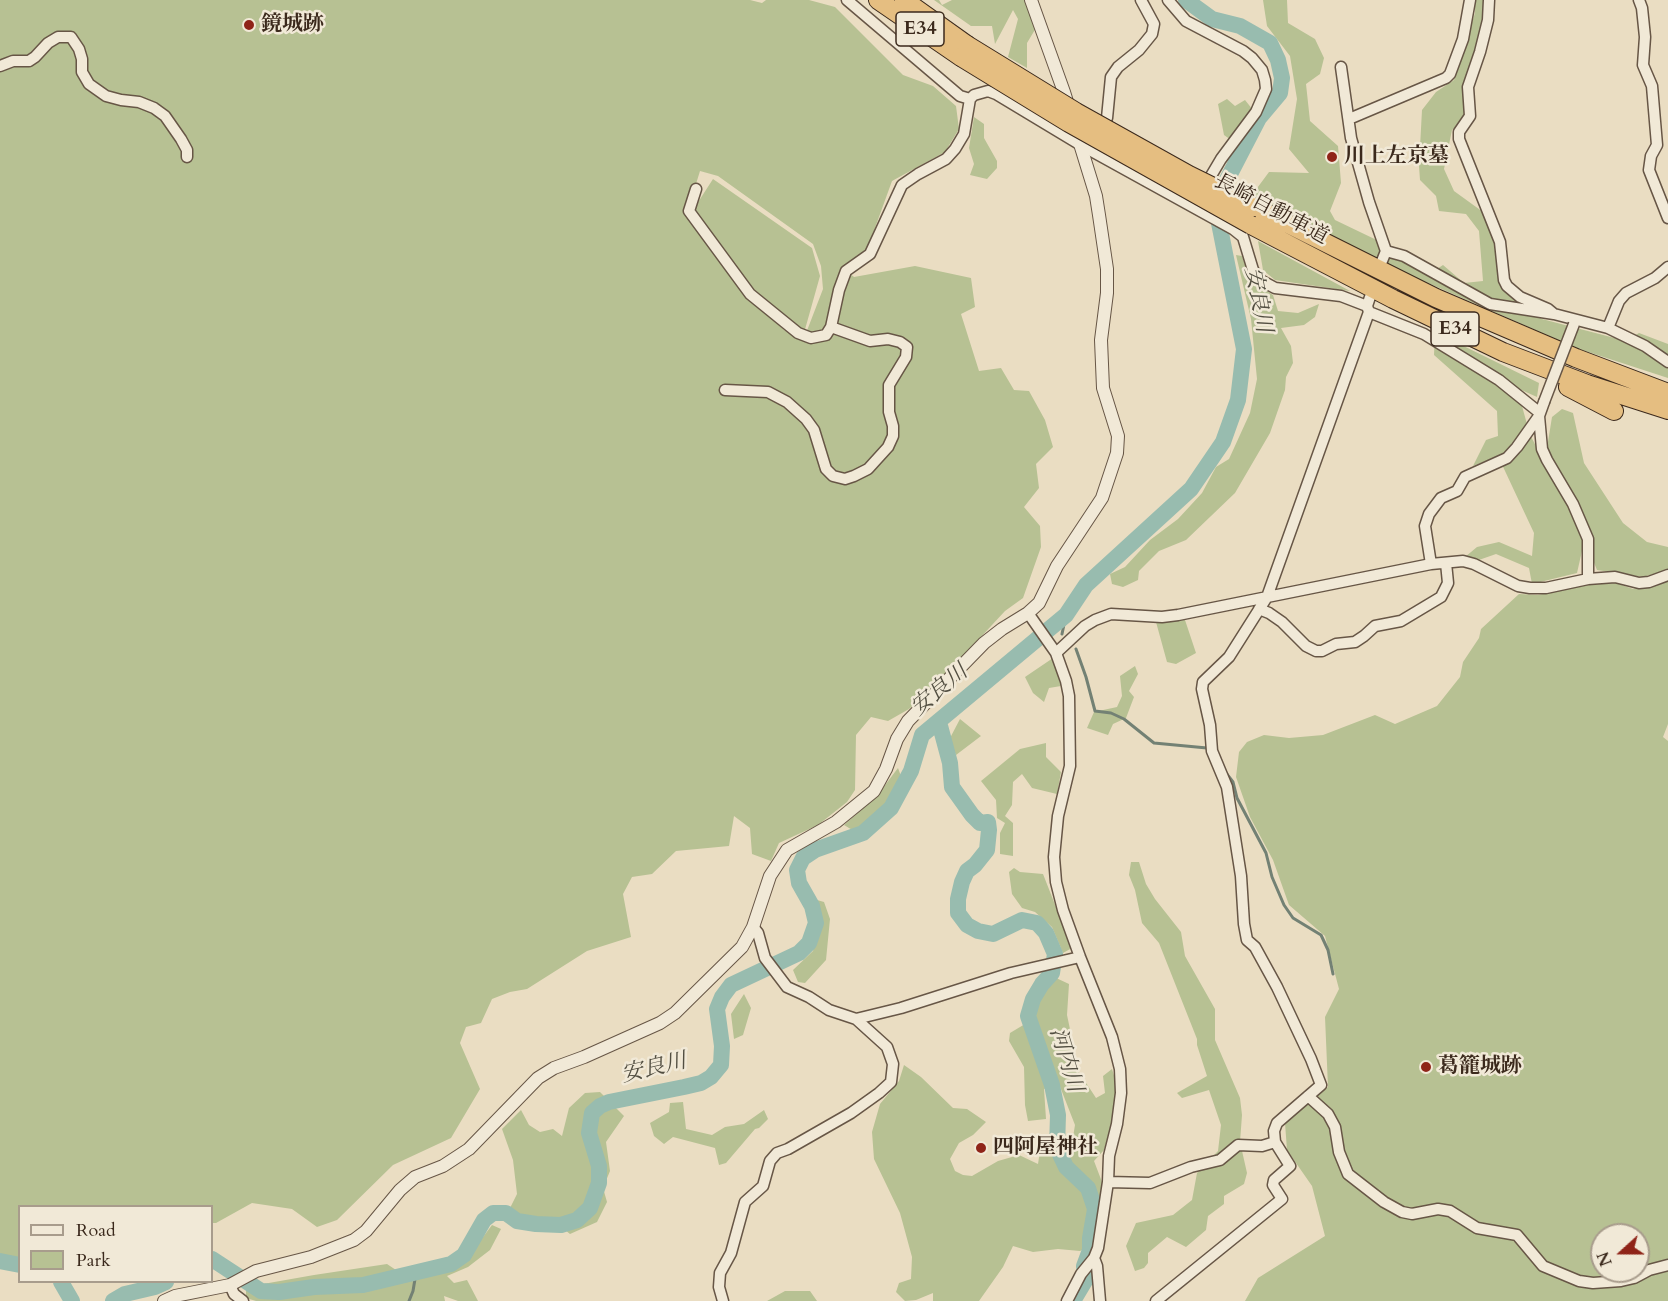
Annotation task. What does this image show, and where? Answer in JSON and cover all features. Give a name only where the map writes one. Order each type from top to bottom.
[{"type":"highway","name":"長崎自動車道","points":[[878,0],[964,51],[1069,123],[1252,216],[1576,358],[1668,392]]},
{"type":"highway","name":"長崎自動車道","points":[[903,0],[964,51]]},
{"type":"highway","name":"長崎自動車道","points":[[1252,216],[1393,299],[1503,352],[1587,384],[1668,410]]},
{"type":"highway","points":[[1503,352],[1614,411]]},
{"type":"street","points":[[847,0],[960,96],[970,99]]},
{"type":"street","points":[[164,1301],[176,1296],[233,1284],[250,1274],[310,1257],[354,1240],[366,1231],[400,1190],[415,1177],[444,1166],[469,1149],[538,1078],[554,1068],[660,1023],[675,1013],[742,947],[753,927],[770,876],[787,850],[836,822],[874,791],[886,769],[897,739],[908,721],[984,644],[1008,624],[1030,617],[1057,566],[1102,498],[1118,453],[1118,436],[1103,388],[1101,371],[1101,340],[1107,293],[1107,269],[1096,196],[1064,92],[1031,0]]},
{"type":"street","points":[[1107,118],[1111,77],[1118,67],[1139,50],[1152,34],[1154,24],[1141,0]]},
{"type":"street","points":[[1168,0],[1186,21],[1252,58],[1262,70],[1266,89],[1256,112],[1209,177],[1204,188],[1202,213]]},
{"type":"street","points":[[1349,119],[1446,78],[1450,74],[1462,39],[1470,0]]},
{"type":"street","points":[[1489,0],[1485,31],[1468,87],[1470,117],[1459,132],[1459,140],[1500,242],[1504,280],[1507,286],[1520,297],[1554,314]]},
{"type":"street","points":[[1639,0],[1645,37],[1643,65],[1652,86],[1657,145],[1651,156],[1649,170],[1668,218]]},
{"type":"street","points":[[0,66],[13,61],[28,61],[58,37],[71,37],[79,49],[82,72],[88,84],[106,96],[139,102],[154,108],[165,116],[187,150],[187,158]]},
{"type":"street","points":[[1341,67],[1357,162],[1384,256],[1404,256],[1491,304],[1554,314],[1575,322],[1608,328],[1645,346],[1668,363]]},
{"type":"street","points":[[696,189],[689,211],[750,294],[798,333],[811,338],[826,335],[831,327],[846,272],[870,254],[902,185],[946,159],[955,149],[964,134],[970,99],[974,95],[988,92],[996,94],[1079,144],[1233,229],[1243,237],[1253,270],[1262,281],[1275,288],[1341,296],[1369,305],[1440,343],[1499,380],[1540,415],[1542,449],[1546,460],[1573,504],[1588,539],[1588,579]]},
{"type":"street","points":[[1608,328],[1619,301],[1626,293],[1655,278],[1668,267]]},
{"type":"street","points":[[1156,1301],[1282,1199],[1273,1185],[1274,1180],[1290,1166],[1275,1142],[1274,1131],[1277,1123],[1321,1085],[1277,987],[1255,947],[1247,940],[1241,876],[1227,787],[1212,751],[1210,725],[1202,689],[1203,682],[1229,657],[1267,597],[1369,305]]},
{"type":"street","points":[[1431,564],[1425,526],[1429,514],[1441,498],[1456,491],[1465,477],[1506,458],[1517,447],[1540,415],[1575,322]]},
{"type":"street","points":[[725,390],[768,392],[787,402],[806,419],[814,430],[826,469],[833,476],[845,478],[868,469],[888,447],[893,436],[893,426],[888,412],[889,385],[906,357],[907,347],[900,342],[888,339],[870,341],[831,327]]},
{"type":"street","points":[[1055,651],[1085,626],[1111,614],[1162,617],[1446,562],[1463,561],[1474,564],[1518,586],[1530,588],[1546,588],[1588,579],[1615,577],[1639,583],[1668,575]]},
{"type":"street","points":[[1259,609],[1269,613],[1306,646],[1322,651],[1336,644],[1355,642],[1375,626],[1401,621],[1441,597],[1448,583],[1446,562]]},
{"type":"street","points":[[1030,617],[1055,651],[1069,696],[1070,766],[1058,816],[1054,857],[1056,882],[1063,910],[1112,1037],[1120,1069],[1121,1094],[1109,1156],[1108,1182],[1098,1248],[1067,1301]]},
{"type":"street","points":[[723,1301],[719,1287],[720,1273],[731,1253],[745,1202],[764,1186],[770,1161],[777,1153],[824,1130],[886,1088],[891,1082],[893,1064],[887,1047],[856,1019],[829,1010],[787,987],[765,958],[758,933],[753,927]]},
{"type":"street","points":[[856,1019],[901,1008],[1011,973],[1080,957]]},
{"type":"street","points":[[1308,1096],[1332,1120],[1348,1174],[1384,1202],[1402,1212],[1412,1214],[1438,1209],[1450,1211],[1478,1228],[1517,1235],[1543,1266],[1579,1281],[1593,1283],[1621,1281],[1668,1265]]},
{"type":"street","points":[[1108,1182],[1150,1183],[1191,1167],[1220,1160],[1238,1145],[1262,1146],[1275,1142]]},
{"type":"street","points":[[1092,1261],[1097,1266],[1100,1301]]},
{"type":"street","points":[[233,1284],[234,1294],[243,1301]]},
{"type":"green space","points":[[0,0],[750,0],[762,3],[766,0],[809,0],[835,7],[903,75],[933,86],[956,106],[959,129],[945,152],[892,181],[867,250],[844,269],[854,277],[915,266],[971,278],[975,307],[961,314],[979,371],[1001,368],[1014,390],[1029,391],[1045,420],[1053,447],[1036,464],[1039,488],[1024,507],[1040,526],[1041,547],[1023,598],[1005,611],[939,682],[909,709],[888,721],[871,717],[856,735],[855,790],[847,802],[818,825],[779,843],[771,861],[752,854],[750,828],[734,816],[729,846],[676,851],[652,874],[632,877],[623,894],[631,937],[587,951],[527,989],[492,999],[481,1023],[466,1027],[460,1043],[480,1089],[451,1138],[393,1165],[337,1220],[317,1227],[292,1209],[252,1203],[216,1223],[213,1223],[213,1205],[18,1205],[18,1259],[0,1261]],"holes":[[[700,171],[718,176],[813,244],[821,266],[823,289],[803,341],[784,330],[748,296],[687,213]]]},
{"type":"green space","points":[[934,0],[939,0],[942,5],[952,0],[1024,0],[1036,28],[1027,43],[1027,68],[1008,57],[1018,19],[1013,10],[995,44],[992,26],[971,26]]},
{"type":"green space","points":[[1263,0],[1287,0],[1288,23],[1315,39],[1324,58],[1320,74],[1306,84],[1310,121],[1338,146],[1341,183],[1330,211],[1335,220],[1437,269],[1443,265],[1464,283],[1483,281],[1479,231],[1466,214],[1439,211],[1436,196],[1420,180],[1422,110],[1436,92],[1454,80],[1475,13],[1475,0],[1486,0],[1485,19],[1465,120],[1452,130],[1444,169],[1454,191],[1483,212],[1497,249],[1507,292],[1542,319],[1626,341],[1639,333],[1668,344],[1668,378],[1579,349],[1421,280],[1252,195],[1269,172],[1309,173],[1289,149],[1297,99],[1290,56],[1267,26]]},
{"type":"green space","points":[[1227,99],[1235,106],[1245,100],[1253,110],[1231,140],[1224,135],[1218,104]]},
{"type":"green space","points":[[974,117],[984,124],[984,138],[997,161],[997,168],[987,179],[970,175],[974,164],[969,148]]},
{"type":"green space","points":[[713,179],[812,248],[820,276],[804,333],[753,292],[693,210]]},
{"type":"green space","points":[[1258,241],[1350,291],[1275,280],[1263,270]]},
{"type":"green space","points":[[1236,255],[1242,256],[1250,280],[1273,295],[1278,311],[1298,313],[1319,304],[1315,317],[1304,325],[1281,328],[1291,346],[1293,363],[1286,377],[1285,390],[1270,433],[1235,493],[1186,540],[1159,551],[1139,571],[1138,580],[1123,587],[1112,584],[1110,574],[1125,567],[1150,540],[1178,519],[1202,493],[1216,467],[1229,459],[1250,413],[1257,379],[1251,319]]},
{"type":"green space","points":[[1435,332],[1539,383],[1537,397],[1517,388],[1530,435],[1570,508],[1584,542],[1577,573],[1532,584],[1529,568],[1496,554],[1476,561],[1465,557],[1477,547],[1499,542],[1532,556],[1534,533],[1498,456],[1473,466],[1486,440],[1498,436],[1497,411],[1434,355]]},
{"type":"green space","points":[[1562,409],[1573,413],[1584,463],[1623,523],[1647,542],[1668,547],[1668,570],[1643,577],[1597,570],[1547,448],[1552,417]]},
{"type":"green space","points":[[1668,580],[1668,724],[1663,737],[1668,741],[1668,1301],[1245,1301],[1258,1278],[1325,1236],[1312,1186],[1287,1150],[1285,1123],[1328,1087],[1325,1017],[1339,989],[1325,936],[1289,905],[1273,860],[1250,817],[1236,777],[1239,752],[1247,742],[1264,735],[1289,738],[1323,735],[1375,715],[1395,724],[1437,706],[1460,677],[1463,662],[1479,638],[1481,629],[1519,594],[1538,595],[1586,585],[1616,583],[1633,589]]},
{"type":"green space","points":[[1185,620],[1196,653],[1176,664],[1167,662],[1156,622]]},
{"type":"green space","points":[[1053,658],[1061,686],[1049,688],[1044,702],[1033,693],[1025,677]]},
{"type":"green space","points":[[1135,666],[1138,674],[1129,691],[1134,697],[1126,718],[1113,724],[1108,735],[1087,728],[1094,712],[1117,707],[1122,696],[1120,676]]},
{"type":"green space","points":[[960,719],[981,736],[956,755],[949,740]]},
{"type":"green space","points":[[1046,743],[1046,757],[1061,772],[1057,794],[1032,788],[1022,774],[1013,782],[1012,805],[1005,816],[1013,823],[1013,856],[1000,854],[1000,833],[1005,823],[997,818],[996,800],[981,781],[1020,749]]},
{"type":"green space","points":[[898,768],[902,779],[884,809],[854,831],[844,825],[876,797]]},
{"type":"green space","points":[[1131,862],[1139,862],[1146,884],[1155,899],[1181,932],[1185,956],[1215,1009],[1215,1040],[1240,1098],[1242,1115],[1240,1142],[1247,1173],[1244,1184],[1224,1196],[1224,1204],[1208,1216],[1206,1230],[1186,1247],[1167,1237],[1148,1253],[1148,1263],[1144,1268],[1135,1271],[1126,1246],[1136,1223],[1173,1215],[1192,1200],[1197,1173],[1218,1151],[1221,1125],[1209,1090],[1182,1098],[1177,1093],[1207,1076],[1197,1039],[1159,943],[1142,923],[1135,890],[1129,875]]},
{"type":"green space","points":[[1014,868],[1020,872],[1043,874],[1072,948],[1063,953],[1052,927],[1035,912],[1022,908],[1012,894],[1009,872]]},
{"type":"green space","points":[[817,900],[824,902],[830,919],[826,960],[805,983],[798,982],[793,970],[813,951],[820,923]]},
{"type":"green space","points":[[1054,977],[1069,984],[1067,1015],[1079,1072],[1096,1098],[1105,1093],[1103,1076],[1112,1069],[1116,1082],[1113,1119],[1104,1150],[1094,1161],[1102,1182],[1094,1244],[1080,1251],[1058,1249],[1033,1252],[1013,1246],[1003,1267],[979,1301],[933,1301],[933,1293],[916,1300],[905,1301],[896,1292],[899,1283],[911,1279],[912,1257],[900,1213],[874,1159],[872,1132],[880,1104],[899,1081],[904,1065],[921,1077],[953,1108],[967,1109],[986,1122],[973,1135],[959,1143],[950,1159],[955,1171],[963,1175],[972,1176],[998,1161],[1019,1155],[1038,1164],[1040,1151],[1047,1147],[1059,1157],[1071,1149],[1075,1125],[1059,1084],[1044,1089],[1046,1119],[1028,1121],[1025,1105],[1024,1067],[1009,1041],[1010,1033],[1025,1024],[1036,1009],[1042,993]]},
{"type":"green space","points":[[744,994],[751,1008],[743,1035],[734,1039],[731,1014]]},
{"type":"green space","points":[[600,1092],[624,1116],[606,1142],[610,1171],[603,1188],[607,1202],[597,1222],[570,1234],[554,1221],[518,1217],[510,1208],[517,1194],[513,1160],[502,1129],[521,1110],[529,1125],[540,1132],[553,1129],[562,1136],[569,1108],[585,1093]]},
{"type":"green space","points":[[683,1102],[686,1129],[712,1135],[725,1127],[744,1124],[764,1110],[768,1119],[755,1129],[726,1163],[719,1165],[715,1148],[673,1137],[664,1144],[654,1136],[650,1123],[669,1112],[670,1103]]},
{"type":"green space","points":[[492,1225],[501,1229],[490,1250],[468,1267],[447,1276],[454,1283],[467,1280],[478,1301],[458,1301],[444,1296],[445,1301],[256,1301],[246,1298],[246,1287],[314,1275],[387,1264],[396,1270],[400,1280],[465,1261]]},
{"type":"green space","points":[[785,1291],[810,1291],[817,1301],[767,1301]]},
{"type":"waterway","name":"安良川","points":[[213,1260],[261,1291],[279,1292],[314,1287],[363,1285],[451,1264],[464,1255],[484,1220],[493,1213],[506,1213],[517,1221],[536,1224],[561,1225],[577,1220],[590,1208],[599,1183],[599,1166],[589,1133],[592,1113],[609,1102],[701,1083],[711,1077],[721,1065],[722,1046],[717,1009],[722,997],[731,985],[799,953],[809,943],[816,923],[812,906],[799,883],[797,870],[803,858],[815,850],[863,833],[891,808],[911,771],[922,735],[1066,615],[1086,585],[1191,489],[1223,442],[1238,400],[1244,349],[1215,203],[1259,118],[1280,93],[1282,78],[1278,60],[1270,43],[1240,26],[1212,19],[1186,0]]},
{"type":"waterway","points":[[1062,634],[1066,615]]},
{"type":"waterway","points":[[1076,649],[1095,711],[1111,713],[1124,719],[1154,743],[1207,748]]},
{"type":"waterway","name":"河内川","points":[[939,722],[950,763],[952,787],[980,823],[988,822],[989,830],[987,850],[967,871],[962,882],[958,913],[967,925],[978,931],[993,934],[1022,920],[1037,923],[1046,933],[1055,954],[1052,973],[1033,999],[1028,1016],[1052,1085],[1058,1115],[1057,1148],[1066,1167],[1088,1188],[1095,1209],[1090,1250],[1084,1266],[1085,1281],[1073,1301]]},
{"type":"waterway","points":[[1226,773],[1233,782],[1237,798],[1266,853],[1272,877],[1284,905],[1293,918],[1321,935],[1328,950],[1333,974]]},
{"type":"waterway","name":"安良川","points":[[0,1261],[18,1265]]},
{"type":"waterway","points":[[409,1301],[416,1273]]},
{"type":"waterway","name":"安良川","points":[[62,1283],[72,1301]]},
{"type":"waterway","name":"安良川","points":[[113,1301],[125,1294],[164,1283]]},
{"type":"place","name":"鏡城跡","points":[[249,25]]},
{"type":"place","name":"川上左京墓","points":[[1332,157]]},
{"type":"place","name":"葛籠城跡","points":[[1426,1067]]},
{"type":"place","name":"四阿屋神社","points":[[981,1148]]}]
